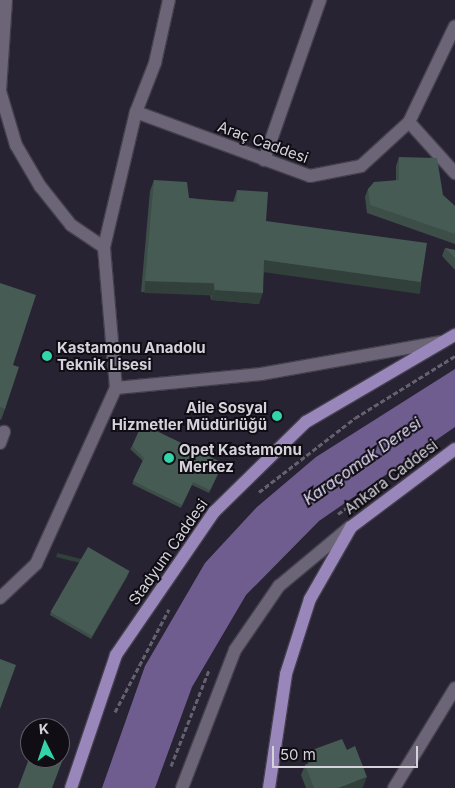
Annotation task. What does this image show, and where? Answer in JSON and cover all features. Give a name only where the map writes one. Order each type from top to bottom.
[{"type":"main road","points":[[440,342],[455,334]]},
{"type":"main road","name":"Stadyum Caddesi","points":[[72,788],[116,655],[214,512],[306,422],[440,342]]},
{"type":"main road","name":"Ankara Caddesi","points":[[269,788],[286,674],[310,599],[351,527],[455,449]]},
{"type":"street","points":[[6,0],[0,92],[16,145],[40,186],[71,225],[104,247]]},
{"type":"street","points":[[0,598],[36,564],[116,388],[104,247],[136,112],[155,63],[169,0]]},
{"type":"street","points":[[264,160],[320,0]]},
{"type":"street","name":"Araç Caddesi","points":[[136,112],[310,176],[361,166],[409,122],[455,26]]},
{"type":"street","points":[[409,122],[455,173]]},
{"type":"street","points":[[116,388],[261,374],[440,342]]},
{"type":"street","points":[[182,788],[235,650],[279,586],[351,527]]},
{"type":"street","points":[[394,788],[455,688]]},
{"type":"path","points":[[255,495],[355,418],[455,356]]},
{"type":"path","points":[[114,715],[173,602]]},
{"type":"water","name":"Karaçomak Deresi","points":[[455,369],[455,427],[319,521],[246,595],[192,687],[155,788],[102,788],[145,666],[205,563],[257,507],[316,457]]},
{"type":"building","points":[[399,157],[437,158],[443,195],[455,206],[455,234],[370,205],[368,189],[374,182],[399,180]]},
{"type":"building","points":[[154,180],[187,182],[189,198],[205,200],[236,202],[237,190],[268,192],[266,221],[427,243],[421,282],[264,260],[263,293],[215,290],[214,283],[145,281]]},
{"type":"building","points":[[445,248],[455,250],[455,258]]},
{"type":"building","points":[[0,283],[36,295],[13,365],[19,367],[5,409],[0,407]]},
{"type":"building","points":[[142,424],[223,463],[210,490],[193,482],[182,505],[133,481],[144,458],[132,446]]},
{"type":"building","points":[[88,547],[130,571],[92,636],[51,612]]},
{"type":"building","points":[[0,659],[16,665],[0,709]]},
{"type":"building","points":[[342,739],[347,750],[355,746],[367,777],[338,788],[314,788],[305,765],[315,761],[312,750]]},
{"type":"building","points":[[26,768],[60,768],[52,788],[18,788]]},
{"type":"place","name":"Kastamonu Anadolu Teknik Lisesi","points":[[47,356]]},
{"type":"place","name":"Aile Sosyal Hizmetler Müdürlüğü","points":[[277,416]]},
{"type":"place","name":"Opet Kastamonu Merkez","points":[[169,458]]}]
